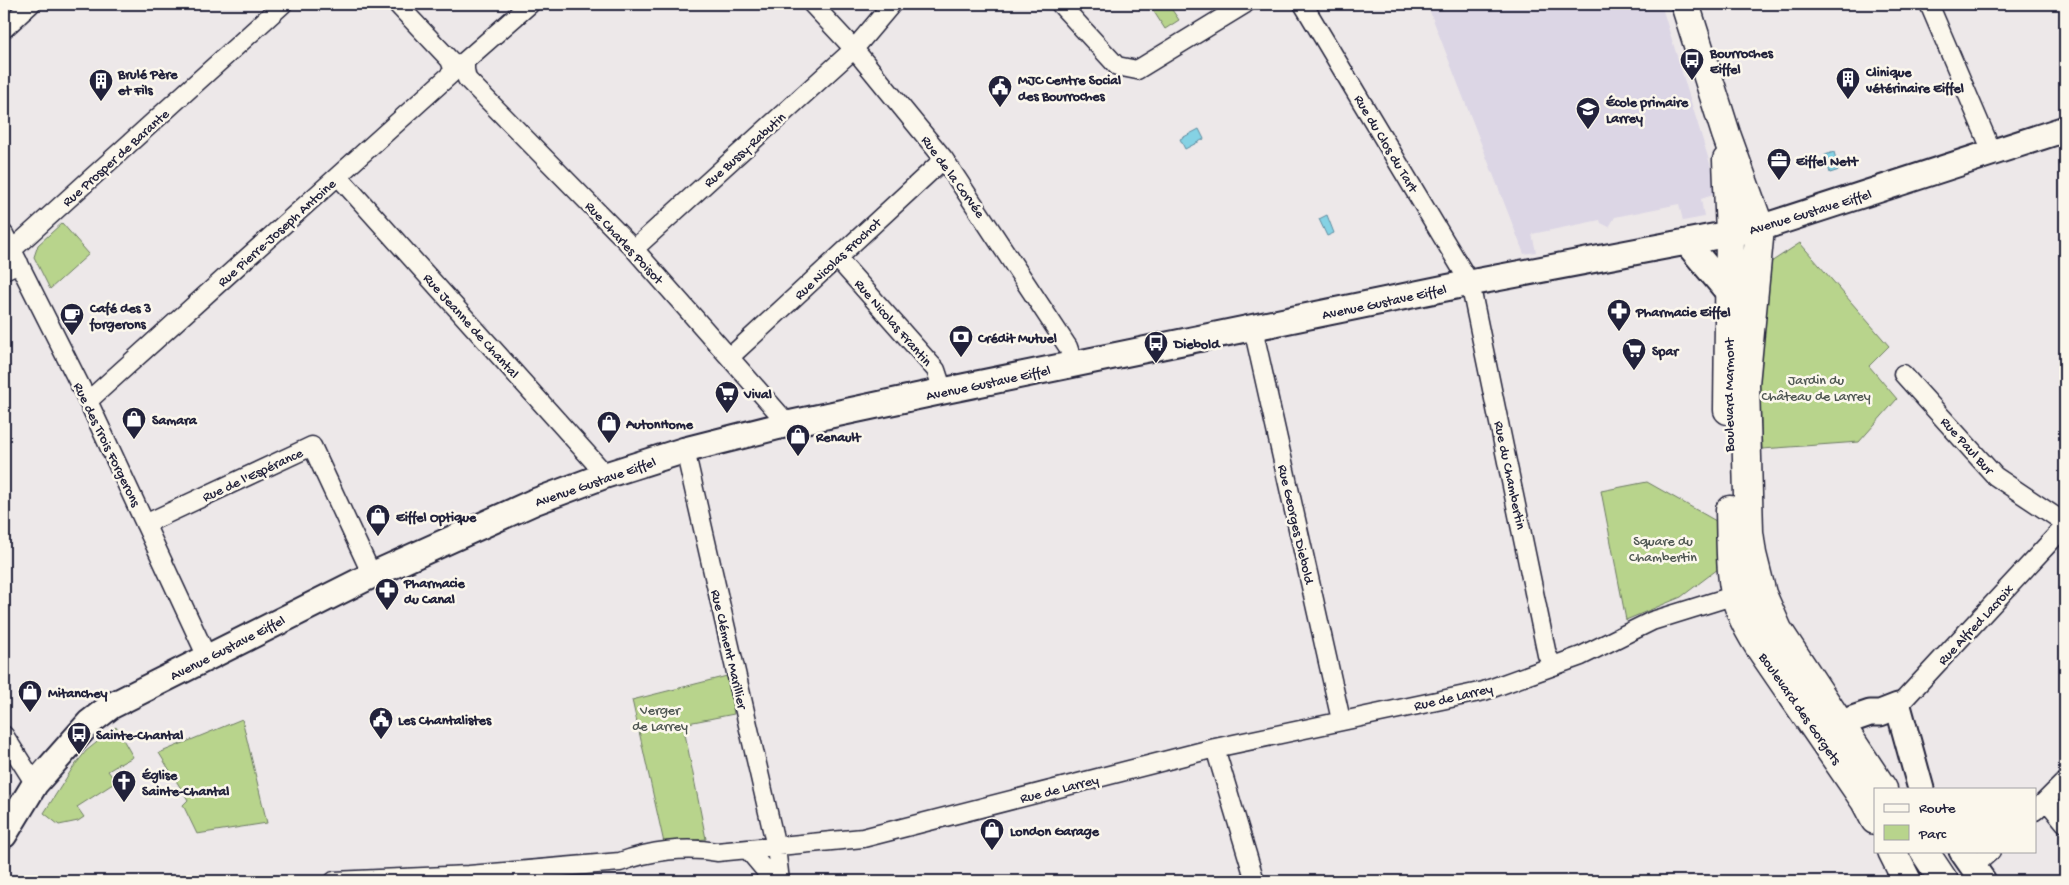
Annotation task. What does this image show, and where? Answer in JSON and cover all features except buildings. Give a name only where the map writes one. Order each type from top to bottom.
[{"type":"main road","points":[[1685,4],[1726,143],[1760,228]]},
{"type":"main road","name":"Avenue Gustave Eiffel","points":[[4,835],[35,784],[89,723],[111,706],[372,575],[534,502],[606,475],[685,450],[788,424],[1470,283],[1760,228],[1993,154],[2065,129]]},
{"type":"main road","points":[[1726,143],[1730,234]]},
{"type":"main road","name":"Boulevard Marmont","points":[[1745,384],[1760,228]]},
{"type":"main road","name":"Boulevard Marmont","points":[[1730,234],[1727,353],[1729,501],[1734,592]]},
{"type":"main road","name":"Boulevard Marmont","points":[[1730,234],[1744,254],[1749,532],[1758,575]]},
{"type":"main road","points":[[1687,243],[1729,293]]},
{"type":"main road","name":"Boulevard des Gorgets","points":[[1758,575],[1765,603],[1778,630],[1882,788]]},
{"type":"main road","name":"Boulevard des Gorgets","points":[[1734,592],[1739,609],[1755,641],[1865,800],[1874,818]]},
{"type":"main road","points":[[1889,710],[1921,788]]},
{"type":"main road","name":"Rue Alfred Lacroix","points":[[1846,731],[1877,724],[1889,710]]},
{"type":"main road","points":[[1810,719],[1846,731],[1839,763]]},
{"type":"main road","points":[[1925,852],[1944,881]]},
{"type":"street","points":[[4,29],[31,4]]},
{"type":"street","name":"Rue Prosper de Barante","points":[[10,254],[283,4]]},
{"type":"street","name":"Rue Charles Poisot","points":[[397,4],[456,60],[468,79],[634,249],[788,424]]},
{"type":"street","points":[[456,60],[530,4]]},
{"type":"street","name":"Rue de la Corvée","points":[[812,4],[854,49],[944,159],[1068,347],[1074,365]]},
{"type":"street","name":"Rue Bussy-Rabutin","points":[[634,249],[854,49],[892,4]]},
{"type":"street","points":[[1060,4],[1117,66],[1137,70],[1245,4]]},
{"type":"street","name":"Rue du Clos du Tart","points":[[1303,4],[1470,283]]},
{"type":"street","points":[[1929,4],[1993,154]]},
{"type":"street","name":"Rue Pierre-Joseph Antoine","points":[[88,401],[451,74],[452,65],[456,60]]},
{"type":"street","name":"Rue Nicolas Frochot","points":[[730,357],[944,159]]},
{"type":"street","name":"Rue Jeanne de Chantal","points":[[338,176],[606,475]]},
{"type":"street","name":"Rue des Trois Forgerons","points":[[10,254],[88,401],[207,657]]},
{"type":"street","name":"Rue Nicolas Frantin","points":[[837,258],[936,370],[943,391]]},
{"type":"street","name":"Rue du Chambertin","points":[[1470,283],[1547,655],[1554,666]]},
{"type":"street","name":"Rue Georges Diebold","points":[[1253,328],[1341,720]]},
{"type":"street","name":"Rue Paul Bur","points":[[1903,374],[1995,476],[2065,525]]},
{"type":"street","name":"Rue de l'Espérance","points":[[146,524],[312,446],[372,575]]},
{"type":"street","name":"Rue Clément Marillier","points":[[685,450],[776,847],[780,881]]},
{"type":"street","name":"Rue Alfred Lacroix","points":[[1889,710],[2065,525]]},
{"type":"street","name":"Rue de Larrey","points":[[334,881],[470,878],[620,862],[641,855],[700,849],[718,852],[748,850],[863,838],[1215,748],[1484,691],[1581,656],[1652,621],[1726,598],[1758,575]]},
{"type":"street","points":[[4,735],[35,784]]},
{"type":"street","points":[[1215,748],[1254,881]]},
{"type":"street","points":[[2065,781],[2041,806],[2065,823]]},
{"type":"street","points":[[748,850],[764,869],[771,881]]},
{"type":"shaded area","name":"École primaire Larrey","points":[[1427,4],[1661,4],[1719,193],[1701,199],[1704,217],[1683,221],[1679,204],[1615,217],[1609,227],[1601,223],[1600,220],[1532,234],[1536,252],[1524,254]]},
{"type":"green space","points":[[1149,4],[1168,4],[1179,20],[1165,29]]},
{"type":"green space","points":[[62,223],[89,254],[50,289],[34,257],[38,245]]},
{"type":"green space","name":"Jardin du Château de Larrey","points":[[1800,243],[1889,346],[1869,366],[1897,399],[1859,442],[1762,449],[1759,371],[1771,262]]},
{"type":"green space","name":"Square du Chambertin","points":[[1647,482],[1716,521],[1718,569],[1681,597],[1626,620],[1601,491]]},
{"type":"green space","name":"Verger de Larrey","points":[[727,676],[734,714],[683,724],[706,839],[664,843],[632,700]]},
{"type":"green space","points":[[242,719],[267,823],[197,834],[183,805],[188,800],[159,753]]},
{"type":"green space","points":[[116,727],[133,757],[120,764],[117,763],[118,765],[108,771],[116,782],[77,807],[84,817],[78,821],[59,825],[44,813],[86,751]]},
{"type":"water","points":[[1199,129],[1204,139],[1185,149],[1180,139]]},
{"type":"water","points":[[1834,152],[1839,170],[1830,173],[1825,155]]},
{"type":"water","points":[[1327,215],[1334,233],[1327,236],[1319,219]]},
{"type":"place","name":"Bourroches Eiffel","points":[[1692,81]]},
{"type":"place","name":"Clinique vétérinaire Eiffel","points":[[1848,100]]},
{"type":"place","name":"Brulé Père et Fils","points":[[101,102]]},
{"type":"place","name":"MJC Centre Social des Bourroches","points":[[1000,108]]},
{"type":"place","name":"École primaire Larrey","points":[[1588,130]]},
{"type":"place","name":"Eiffel Nett","points":[[1779,181]]},
{"type":"place","name":"Pharmacie Eiffel","points":[[1619,332]]},
{"type":"place","name":"Café des 3 forgerons","points":[[72,336]]},
{"type":"place","name":"Crédit Mutuel","points":[[961,358]]},
{"type":"place","name":"Diebold","points":[[1156,364]]},
{"type":"place","name":"Spar","points":[[1634,371]]},
{"type":"place","name":"Vival","points":[[727,414]]},
{"type":"place","name":"Samara","points":[[134,440]]},
{"type":"place","name":"AutonHome","points":[[609,444]]},
{"type":"place","name":"Renault","points":[[798,457]]},
{"type":"place","name":"Eiffel Optique","points":[[378,537]]},
{"type":"place","name":"Pharmacie du Canal","points":[[387,611]]},
{"type":"place","name":"Mitanchey","points":[[30,713]]},
{"type":"place","name":"Les Chantalistes","points":[[381,740]]},
{"type":"place","name":"Sainte-Chantal","points":[[79,755]]},
{"type":"place","name":"Église Sainte-Chantal","points":[[124,803]]},
{"type":"place","name":"London Garage","points":[[992,851]]}]
